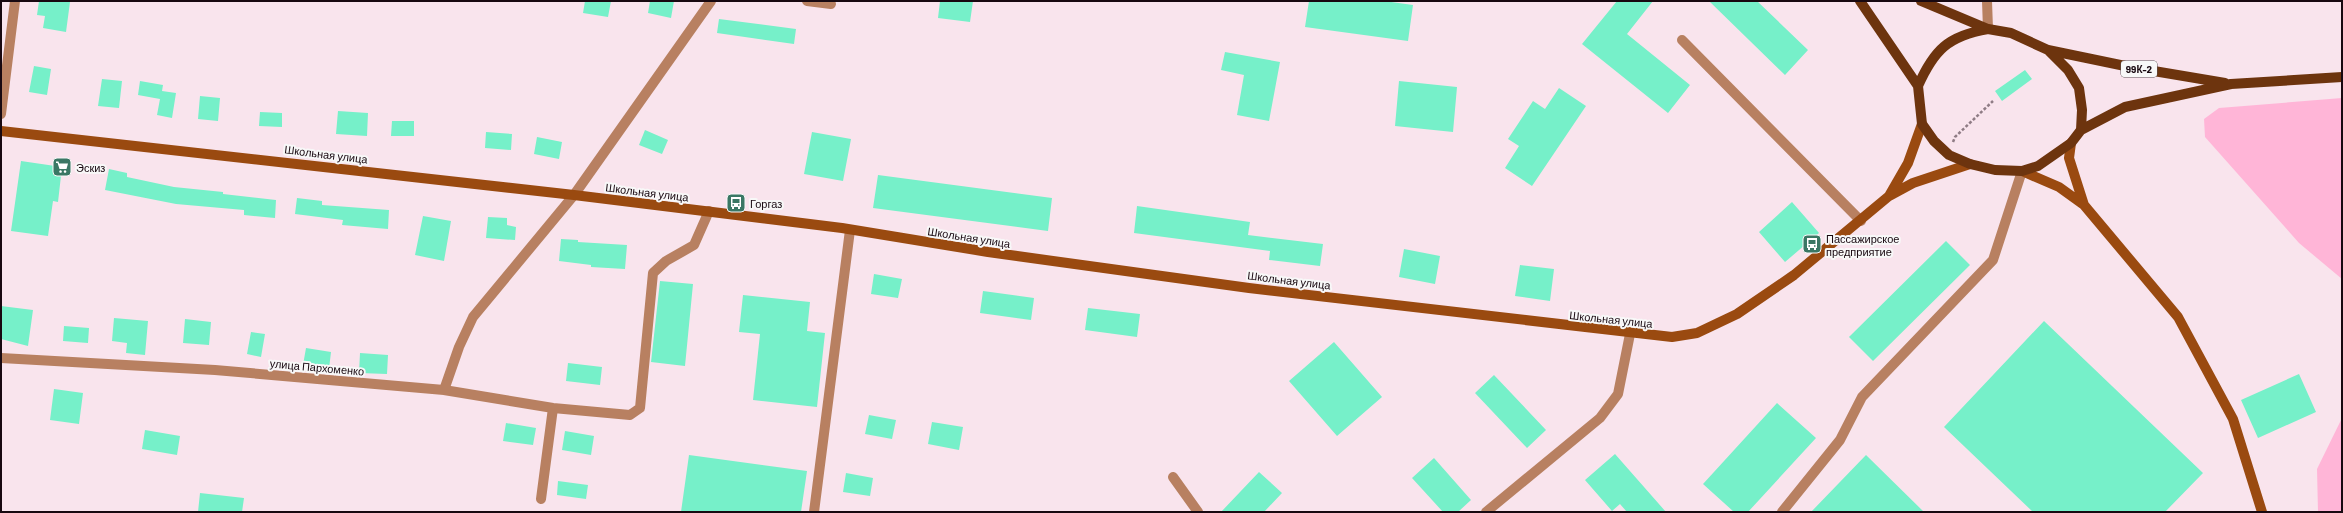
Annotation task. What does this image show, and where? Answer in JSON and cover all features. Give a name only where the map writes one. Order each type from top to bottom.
[{"type":"main road","name":"99К-2","points":[[1860,1],[1918,86],[1922,124],[1934,141],[1949,156],[1970,164],[1995,170],[2022,171],[2038,166],[2071,143],[2081,130],[2124,107],[2231,84],[2342,77]]},
{"type":"main road","name":"99К-2","points":[[1921,1],[1988,29],[2010,33],[2048,50],[2130,67],[2231,84]]},
{"type":"main road","name":"99К-2","points":[[1918,86],[1928,63],[1951,40],[1966,33],[1988,29]]},
{"type":"main road","name":"99К-2","points":[[2048,50],[2068,70],[2079,88],[2082,110],[2081,130]]},
{"type":"main road","points":[[1889,196],[1908,163],[1922,124]]},
{"type":"main road","name":"Школьная улица","points":[[1,131],[574,195],[850,230],[988,252],[1250,288],[1630,334],[1672,337],[1697,333],[1737,314],[1794,275],[1862,221],[1889,196]]},
{"type":"main road","points":[[2071,143],[2069,158],[2084,205]]},
{"type":"main road","points":[[1889,196],[1913,183],[1970,164]]},
{"type":"main road","points":[[2022,171],[2059,187],[2084,205],[2178,317],[2233,419],[2262,512]]},
{"type":"street","points":[[1,114],[15,1]]},
{"type":"street","points":[[444,390],[459,346],[473,316],[574,195],[711,1]]},
{"type":"street","points":[[807,1],[831,4]]},
{"type":"street","points":[[1987,1],[1988,29]]},
{"type":"street","points":[[1682,40],[1862,221]]},
{"type":"street","points":[[1782,512],[1840,440],[1862,397],[1993,260],[2022,171]]},
{"type":"street","name":"улица Пархоменко","points":[[1,358],[215,370],[444,390],[553,408],[630,415],[640,408],[653,273],[666,260],[694,245],[709,212]]},
{"type":"street","points":[[814,512],[850,230]]},
{"type":"street","points":[[1486,512],[1600,418],[1618,394],[1630,334]]},
{"type":"street","points":[[541,499],[553,408]]},
{"type":"street","points":[[1173,477],[1198,512]]},
{"type":"path","points":[[1949,156],[1955,136],[1993,101]]},
{"type":"shaded area","points":[[2342,98],[2342,279],[2299,243],[2205,137],[2204,119],[2219,108]]},
{"type":"shaded area","points":[[2342,418],[2342,512],[2318,512],[2317,469]]},
{"type":"building","points":[[39,1],[70,2],[66,32],[43,28],[45,16],[37,15]]},
{"type":"building","points":[[585,1],[611,1],[608,17],[583,13]]},
{"type":"building","points":[[650,1],[674,1],[671,18],[648,13]]},
{"type":"building","points":[[940,1],[973,1],[970,22],[938,18]]},
{"type":"building","points":[[1309,1],[1384,1],[1413,5],[1408,41],[1305,27]]},
{"type":"building","points":[[1617,1],[1653,1],[1627,34],[1690,85],[1668,113],[1582,44]]},
{"type":"building","points":[[1709,1],[1757,1],[1808,50],[1785,75]]},
{"type":"building","points":[[719,19],[796,29],[794,44],[717,33]]},
{"type":"building","points":[[1225,52],[1280,62],[1269,121],[1237,115],[1244,75],[1221,70]]},
{"type":"building","points":[[34,66],[51,69],[47,95],[29,92]]},
{"type":"building","points":[[2025,70],[2032,79],[2002,101],[1995,91]]},
{"type":"building","points":[[102,79],[122,81],[119,108],[98,106]]},
{"type":"building","points":[[140,81],[163,85],[162,91],[176,93],[172,118],[157,115],[160,99],[138,95]]},
{"type":"building","points":[[1399,81],[1457,87],[1453,132],[1395,126]]},
{"type":"building","points":[[1559,88],[1586,106],[1532,186],[1505,168],[1519,146],[1508,139],[1533,101],[1545,109]]},
{"type":"building","points":[[200,96],[220,98],[218,121],[198,119]]},
{"type":"building","points":[[338,111],[368,113],[367,136],[336,134]]},
{"type":"building","points":[[260,112],[282,113],[282,127],[259,126]]},
{"type":"building","points":[[392,121],[414,121],[414,136],[391,136]]},
{"type":"building","points":[[645,130],[668,140],[662,154],[639,145]]},
{"type":"building","points":[[486,132],[512,134],[511,150],[485,148]]},
{"type":"building","points":[[812,132],[851,139],[843,181],[804,174]]},
{"type":"building","points":[[537,137],[562,142],[559,159],[534,154]]},
{"type":"building","points":[[21,161],[62,167],[58,202],[53,201],[48,236],[11,231]]},
{"type":"building","points":[[109,169],[127,173],[127,177],[174,187],[223,192],[223,194],[276,200],[275,218],[244,215],[244,210],[176,204],[105,190]]},
{"type":"building","points":[[878,175],[1052,198],[1048,231],[873,208]]},
{"type":"building","points":[[297,198],[322,201],[322,205],[389,210],[388,229],[342,225],[343,220],[295,214]]},
{"type":"building","points":[[1792,202],[1819,233],[1785,262],[1759,232]]},
{"type":"building","points":[[1137,206],[1250,222],[1248,235],[1323,244],[1320,266],[1269,260],[1270,251],[1134,233]]},
{"type":"building","points":[[423,216],[451,221],[444,261],[415,255]]},
{"type":"building","points":[[488,217],[507,218],[507,225],[516,227],[515,240],[486,238]]},
{"type":"building","points":[[561,239],[578,240],[578,242],[627,245],[625,269],[591,267],[591,265],[559,261]]},
{"type":"building","points":[[1946,241],[1970,265],[1873,361],[1849,337]]},
{"type":"building","points":[[1404,249],[1440,256],[1435,284],[1399,277]]},
{"type":"building","points":[[1520,265],[1554,269],[1550,301],[1515,296]]},
{"type":"building","points":[[874,274],[902,279],[898,298],[871,294]]},
{"type":"building","points":[[660,281],[693,284],[685,366],[651,362]]},
{"type":"building","points":[[983,291],[1034,298],[1031,320],[980,313]]},
{"type":"building","points":[[743,295],[810,302],[807,331],[825,333],[817,407],[753,400],[760,334],[739,332]]},
{"type":"building","points":[[1,306],[33,310],[28,346],[1,339]]},
{"type":"building","points":[[1088,308],[1140,314],[1137,337],[1085,330]]},
{"type":"building","points":[[114,318],[148,321],[145,355],[126,353],[127,343],[112,341]]},
{"type":"building","points":[[185,319],[211,322],[209,345],[183,343]]},
{"type":"building","points":[[2044,321],[2203,473],[2165,512],[2033,512],[1944,427]]},
{"type":"building","points":[[64,326],[89,328],[88,343],[63,341]]},
{"type":"building","points":[[251,332],[265,334],[261,357],[247,354]]},
{"type":"building","points":[[1334,342],[1382,397],[1337,436],[1289,381]]},
{"type":"building","points":[[306,348],[331,352],[329,369],[303,365]]},
{"type":"building","points":[[360,353],[388,355],[387,374],[359,373]]},
{"type":"building","points":[[568,363],[602,367],[600,385],[566,381]]},
{"type":"building","points":[[2299,374],[2316,412],[2258,438],[2241,400]]},
{"type":"building","points":[[1494,375],[1546,430],[1527,448],[1475,393]]},
{"type":"building","points":[[54,389],[83,393],[79,424],[50,420]]},
{"type":"building","points":[[1777,403],[1816,438],[1748,512],[1734,512],[1703,484]]},
{"type":"building","points":[[869,415],[896,420],[892,439],[865,434]]},
{"type":"building","points":[[932,422],[963,427],[959,450],[928,444]]},
{"type":"building","points":[[506,423],[536,428],[533,445],[503,441]]},
{"type":"building","points":[[145,430],[180,436],[177,455],[142,449]]},
{"type":"building","points":[[565,431],[594,436],[591,455],[562,450]]},
{"type":"building","points":[[1615,454],[1666,512],[1627,512],[1620,504],[1612,511],[1585,480]]},
{"type":"building","points":[[689,455],[807,471],[801,512],[681,512]]},
{"type":"building","points":[[1866,455],[1924,512],[1811,512]]},
{"type":"building","points":[[1434,458],[1471,500],[1458,512],[1443,512],[1412,478]]},
{"type":"building","points":[[1259,472],[1282,493],[1264,512],[1221,512]]},
{"type":"building","points":[[846,473],[873,478],[870,496],[843,492]]},
{"type":"building","points":[[558,481],[588,485],[586,499],[557,495]]},
{"type":"building","points":[[200,493],[244,498],[242,512],[198,512]]},
{"type":"place","name":"Эскиз","points":[[62,167]]},
{"type":"place","name":"Горгаз","points":[[736,203]]},
{"type":"place","name":"Пассажирское предприятие","points":[[1812,244]]}]
